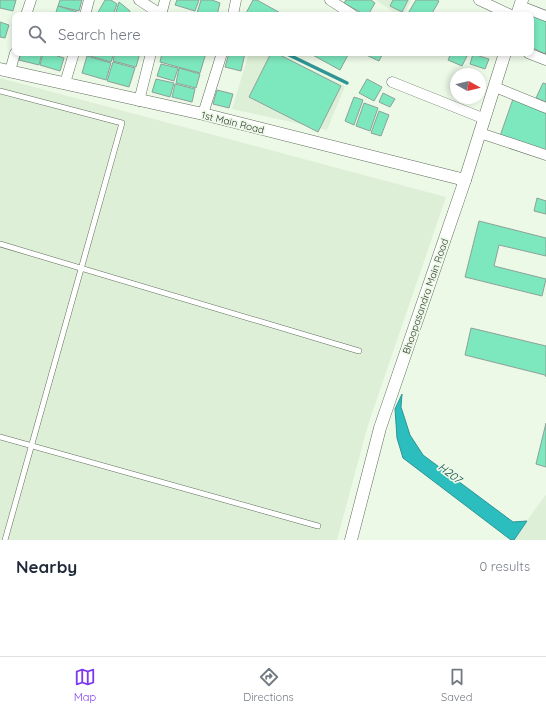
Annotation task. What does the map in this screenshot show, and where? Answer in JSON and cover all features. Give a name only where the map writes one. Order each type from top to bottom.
[{"type":"street","points":[[27,12],[31,0]]},
{"type":"street","points":[[86,12],[89,0]]},
{"type":"street","points":[[139,0],[157,12]]},
{"type":"street","points":[[163,12],[165,0]]},
{"type":"street","points":[[234,12],[236,0]]},
{"type":"street","points":[[330,0],[348,12]]},
{"type":"street","points":[[479,0],[505,12]]},
{"type":"street","points":[[520,7],[546,16]]},
{"type":"street","points":[[534,55],[546,60]]},
{"type":"street","points":[[5,70],[13,56]]},
{"type":"street","points":[[65,83],[73,56]]},
{"type":"street","points":[[139,101],[151,56]]},
{"type":"street","points":[[203,114],[221,56]]},
{"type":"street","name":"Bhoopasandra Main Road","points":[[351,540],[380,428],[485,119],[504,56]]},
{"type":"street","name":"1st Main Road","points":[[5,70],[203,114],[464,180]]},
{"type":"street","points":[[392,82],[485,119]]},
{"type":"street","points":[[494,87],[546,108]]},
{"type":"street","points":[[480,133],[546,156]]},
{"type":"lane","points":[[0,91],[122,123],[5,540]]},
{"type":"lane","points":[[0,244],[359,351]]},
{"type":"lane","points":[[0,437],[318,526]]},
{"type":"shaded area","points":[[376,0],[411,0],[405,12],[394,12]]},
{"type":"shaded area","points":[[248,56],[283,56],[345,86],[327,130],[232,109]]},
{"type":"shaded area","points":[[0,78],[446,197],[368,425],[337,540],[0,540]]},
{"type":"shaded area","points":[[546,495],[546,540],[514,540],[538,505]]},
{"type":"water","points":[[402,394],[401,407],[410,435],[423,455],[513,522],[527,521],[514,540],[511,540],[403,458],[397,438],[395,409]]},
{"type":"building","points":[[0,0],[16,0],[13,11],[0,8]]},
{"type":"building","points":[[60,0],[82,0],[79,11],[58,6]]},
{"type":"building","points":[[105,0],[111,0],[117,4],[114,12],[98,12]]},
{"type":"building","points":[[177,0],[199,0],[195,11],[175,5]]},
{"type":"building","points":[[201,0],[212,0],[220,3],[218,12],[197,12]]},
{"type":"building","points":[[253,0],[257,0],[279,12],[247,12]]},
{"type":"building","points":[[346,0],[371,0],[375,3],[370,12],[360,12],[344,3]]},
{"type":"building","points":[[393,0],[408,0],[402,12],[390,6]]},
{"type":"building","points":[[416,0],[439,1],[433,12],[409,12]]},
{"type":"building","points":[[119,2],[130,11],[130,12],[116,12]]},
{"type":"building","points":[[58,6],[77,12],[56,12]]},
{"type":"building","points":[[534,16],[546,20],[545,54],[534,48]]},
{"type":"building","points":[[0,22],[9,25],[5,38],[0,37]]},
{"type":"building","points":[[20,56],[41,56],[39,65],[19,60]]},
{"type":"building","points":[[42,56],[58,56],[64,58],[60,71],[40,65]]},
{"type":"building","points":[[87,56],[111,63],[106,80],[82,73]]},
{"type":"building","points":[[90,56],[113,56],[111,62]]},
{"type":"building","points":[[114,56],[139,56],[136,67],[113,61]]},
{"type":"building","points":[[161,56],[205,56],[200,73],[160,62]]},
{"type":"building","points":[[228,56],[244,56],[241,71],[225,67]]},
{"type":"building","points":[[270,56],[282,56],[341,86],[318,132],[249,97]]},
{"type":"building","points":[[314,56],[347,56],[340,70]]},
{"type":"building","points":[[368,56],[382,56],[379,61]]},
{"type":"building","points":[[450,56],[467,56],[462,66],[448,60]]},
{"type":"building","points":[[472,56],[479,56],[489,59],[485,68],[470,64]]},
{"type":"building","points":[[113,62],[135,68],[129,87],[107,81]]},
{"type":"building","points":[[161,64],[178,68],[174,81],[157,76]]},
{"type":"building","points":[[179,68],[200,74],[196,88],[176,83]]},
{"type":"building","points":[[156,79],[174,83],[170,97],[152,92]]},
{"type":"building","points":[[367,79],[382,87],[374,101],[359,93]]},
{"type":"building","points":[[543,83],[546,84],[546,102],[536,98]]},
{"type":"building","points":[[175,84],[195,89],[192,102],[172,97]]},
{"type":"building","points":[[217,90],[233,94],[229,108],[213,104]]},
{"type":"building","points":[[383,93],[395,99],[390,107],[379,102]]},
{"type":"building","points":[[354,97],[363,100],[354,125],[345,121]]},
{"type":"building","points":[[513,99],[546,111],[546,152],[500,136]]},
{"type":"building","points":[[364,103],[378,108],[370,131],[356,126]]},
{"type":"building","points":[[379,111],[389,115],[381,136],[371,133]]},
{"type":"building","points":[[537,198],[546,201],[546,214],[534,211]]},
{"type":"building","points":[[479,221],[546,238],[546,256],[499,245],[494,266],[546,279],[542,296],[465,277]]},
{"type":"building","points":[[471,328],[546,346],[546,377],[545,375],[465,355]]},
{"type":"building","points":[[546,423],[546,467],[536,464]]},
{"type":"waterway","points":[[291,56],[347,83]]},
{"type":"water label","name":"H207","points":[[450,473]]}]
